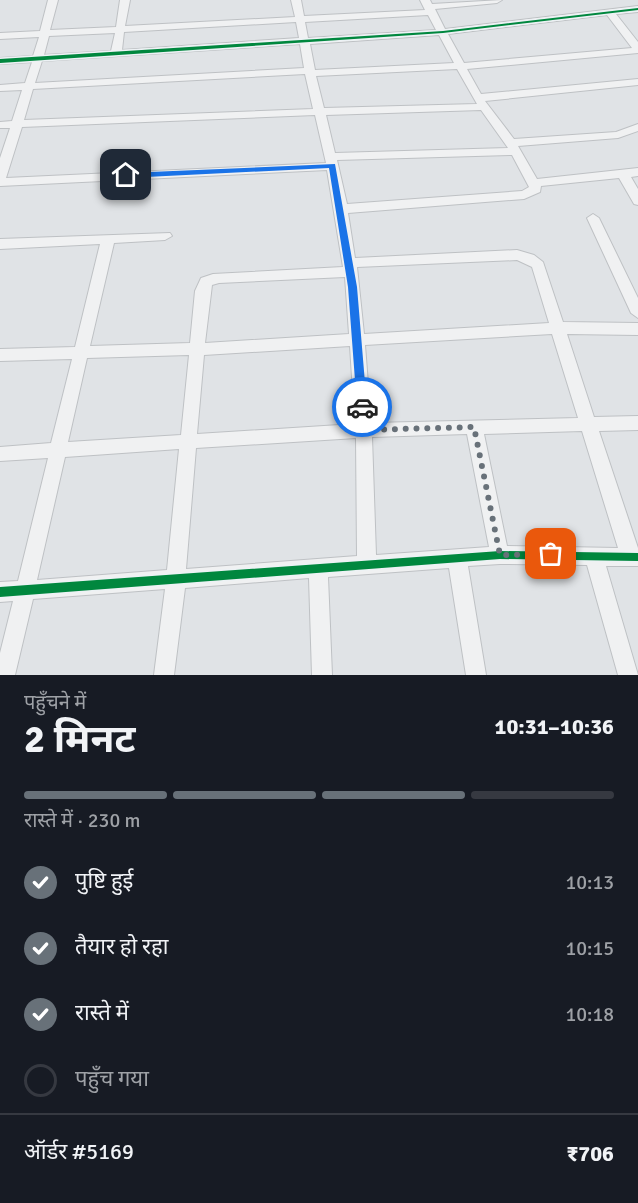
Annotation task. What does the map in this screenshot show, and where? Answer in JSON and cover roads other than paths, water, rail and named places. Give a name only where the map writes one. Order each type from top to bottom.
[{"type":"street","points":[[53,0],[38,58],[0,180],[332,161],[514,147],[618,135],[638,127]]},
{"type":"street","points":[[116,53],[125,0]]},
{"type":"street","points":[[296,0],[310,72],[332,161],[350,267],[364,430],[367,564]]},
{"type":"street","points":[[0,36],[300,20],[496,0]]},
{"type":"street","points":[[341,209],[524,195],[536,189],[514,147],[482,103],[428,6]]},
{"type":"street","points":[[0,61],[442,32],[638,9]]},
{"type":"street","points":[[610,13],[638,50]]},
{"type":"street","points":[[0,88],[463,66],[638,50]]},
{"type":"street","points":[[0,125],[482,103],[638,82]]},
{"type":"street","points":[[534,183],[638,172]]},
{"type":"street","points":[[622,173],[638,201]]},
{"type":"street","points":[[592,218],[638,313]]},
{"type":"street","points":[[1,246],[165,236]]},
{"type":"street","points":[[5,675],[22,591],[108,238]]},
{"type":"street","points":[[0,592],[22,591],[176,579],[318,568],[367,564],[500,555],[634,557],[586,424],[538,265],[529,258],[517,255],[218,278],[206,282],[202,291],[176,579],[164,675]]},
{"type":"street","points":[[0,355],[198,349],[557,328],[638,329]]},
{"type":"street","points":[[0,454],[364,430],[638,423]]},
{"type":"street","points":[[474,427],[500,555]]},
{"type":"street","points":[[594,556],[628,675]]},
{"type":"street","points":[[457,558],[476,675]]},
{"type":"street","points":[[318,568],[322,675]]}]
